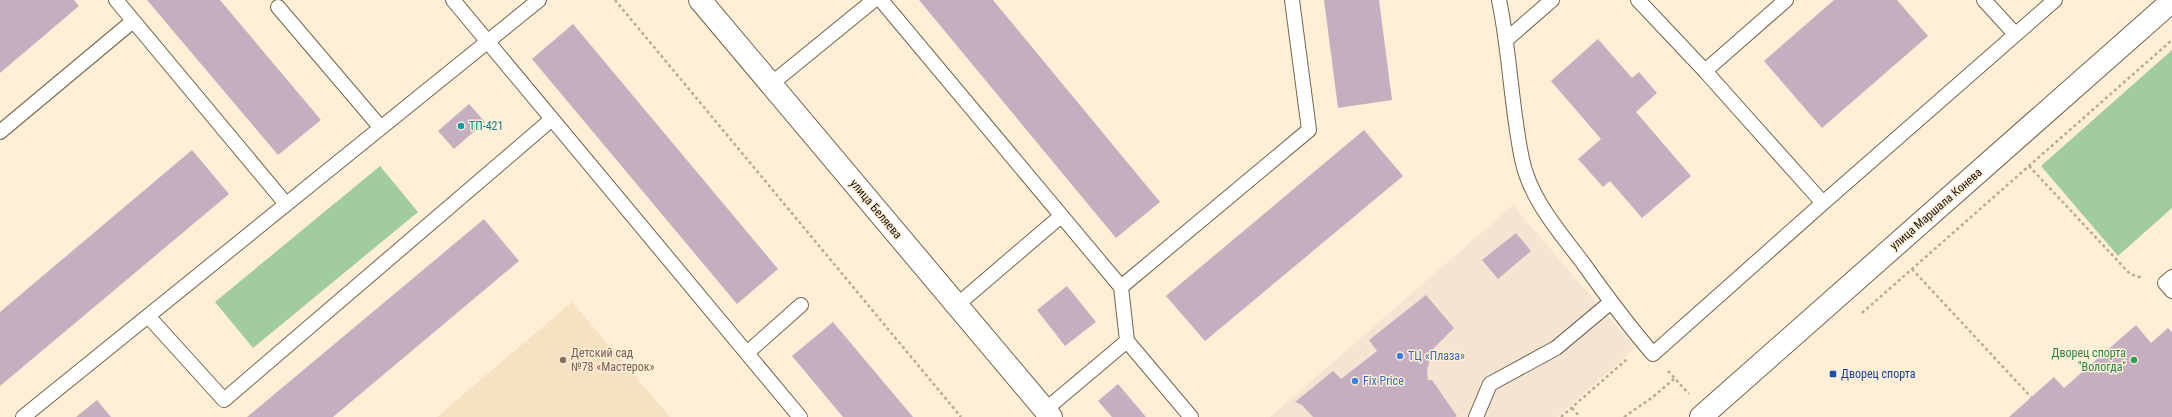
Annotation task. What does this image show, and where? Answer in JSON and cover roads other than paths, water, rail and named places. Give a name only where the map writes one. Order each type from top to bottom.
[{"type":"main road","name":"улица Беляева","points":[[700,0],[1048,413]]},
{"type":"main road","name":"улица Маршала Конева","points":[[1704,415],[2172,1]]},
{"type":"lane","points":[[116,0],[286,204]]},
{"type":"lane","points":[[453,0],[800,417]]},
{"type":"lane","points":[[23,417],[539,0]]},
{"type":"lane","points":[[771,84],[874,0]]},
{"type":"lane","points":[[881,0],[1121,288],[1127,341],[1191,417]]},
{"type":"lane","points":[[1121,288],[1309,130],[1292,0]]},
{"type":"lane","points":[[1499,0],[1506,40],[1522,159],[1530,184],[1541,205],[1611,302],[1653,354],[2055,0]]},
{"type":"lane","points":[[1506,40],[1552,0]]},
{"type":"lane","points":[[1638,0],[1705,71],[1823,203]]},
{"type":"lane","points":[[1705,71],[1786,0]]},
{"type":"lane","points":[[1984,0],[2015,34]]},
{"type":"lane","points":[[278,7],[381,128]]},
{"type":"lane","points":[[0,132],[133,21]]},
{"type":"lane","points":[[148,316],[224,400],[552,119]]},
{"type":"lane","points":[[957,305],[1061,216]]},
{"type":"lane","points":[[1476,417],[1490,384],[1556,348],[1611,302]]},
{"type":"lane","points":[[747,353],[801,305]]},
{"type":"lane","points":[[1048,413],[1127,341]]},
{"type":"place","name":"ТП-421","points":[[461,126]]},
{"type":"place","name":"ТЦ «Плаза»","points":[[1400,356]]},
{"type":"place","name":"Детский сад №78 «Мастерок»","points":[[563,360]]},
{"type":"place","name":"Дворец спорта \"Вологда\"","points":[[2134,360]]},
{"type":"place","name":"Дворец спорта","points":[[1833,374]]},
{"type":"place","name":"Fix Price","points":[[1355,381]]}]
